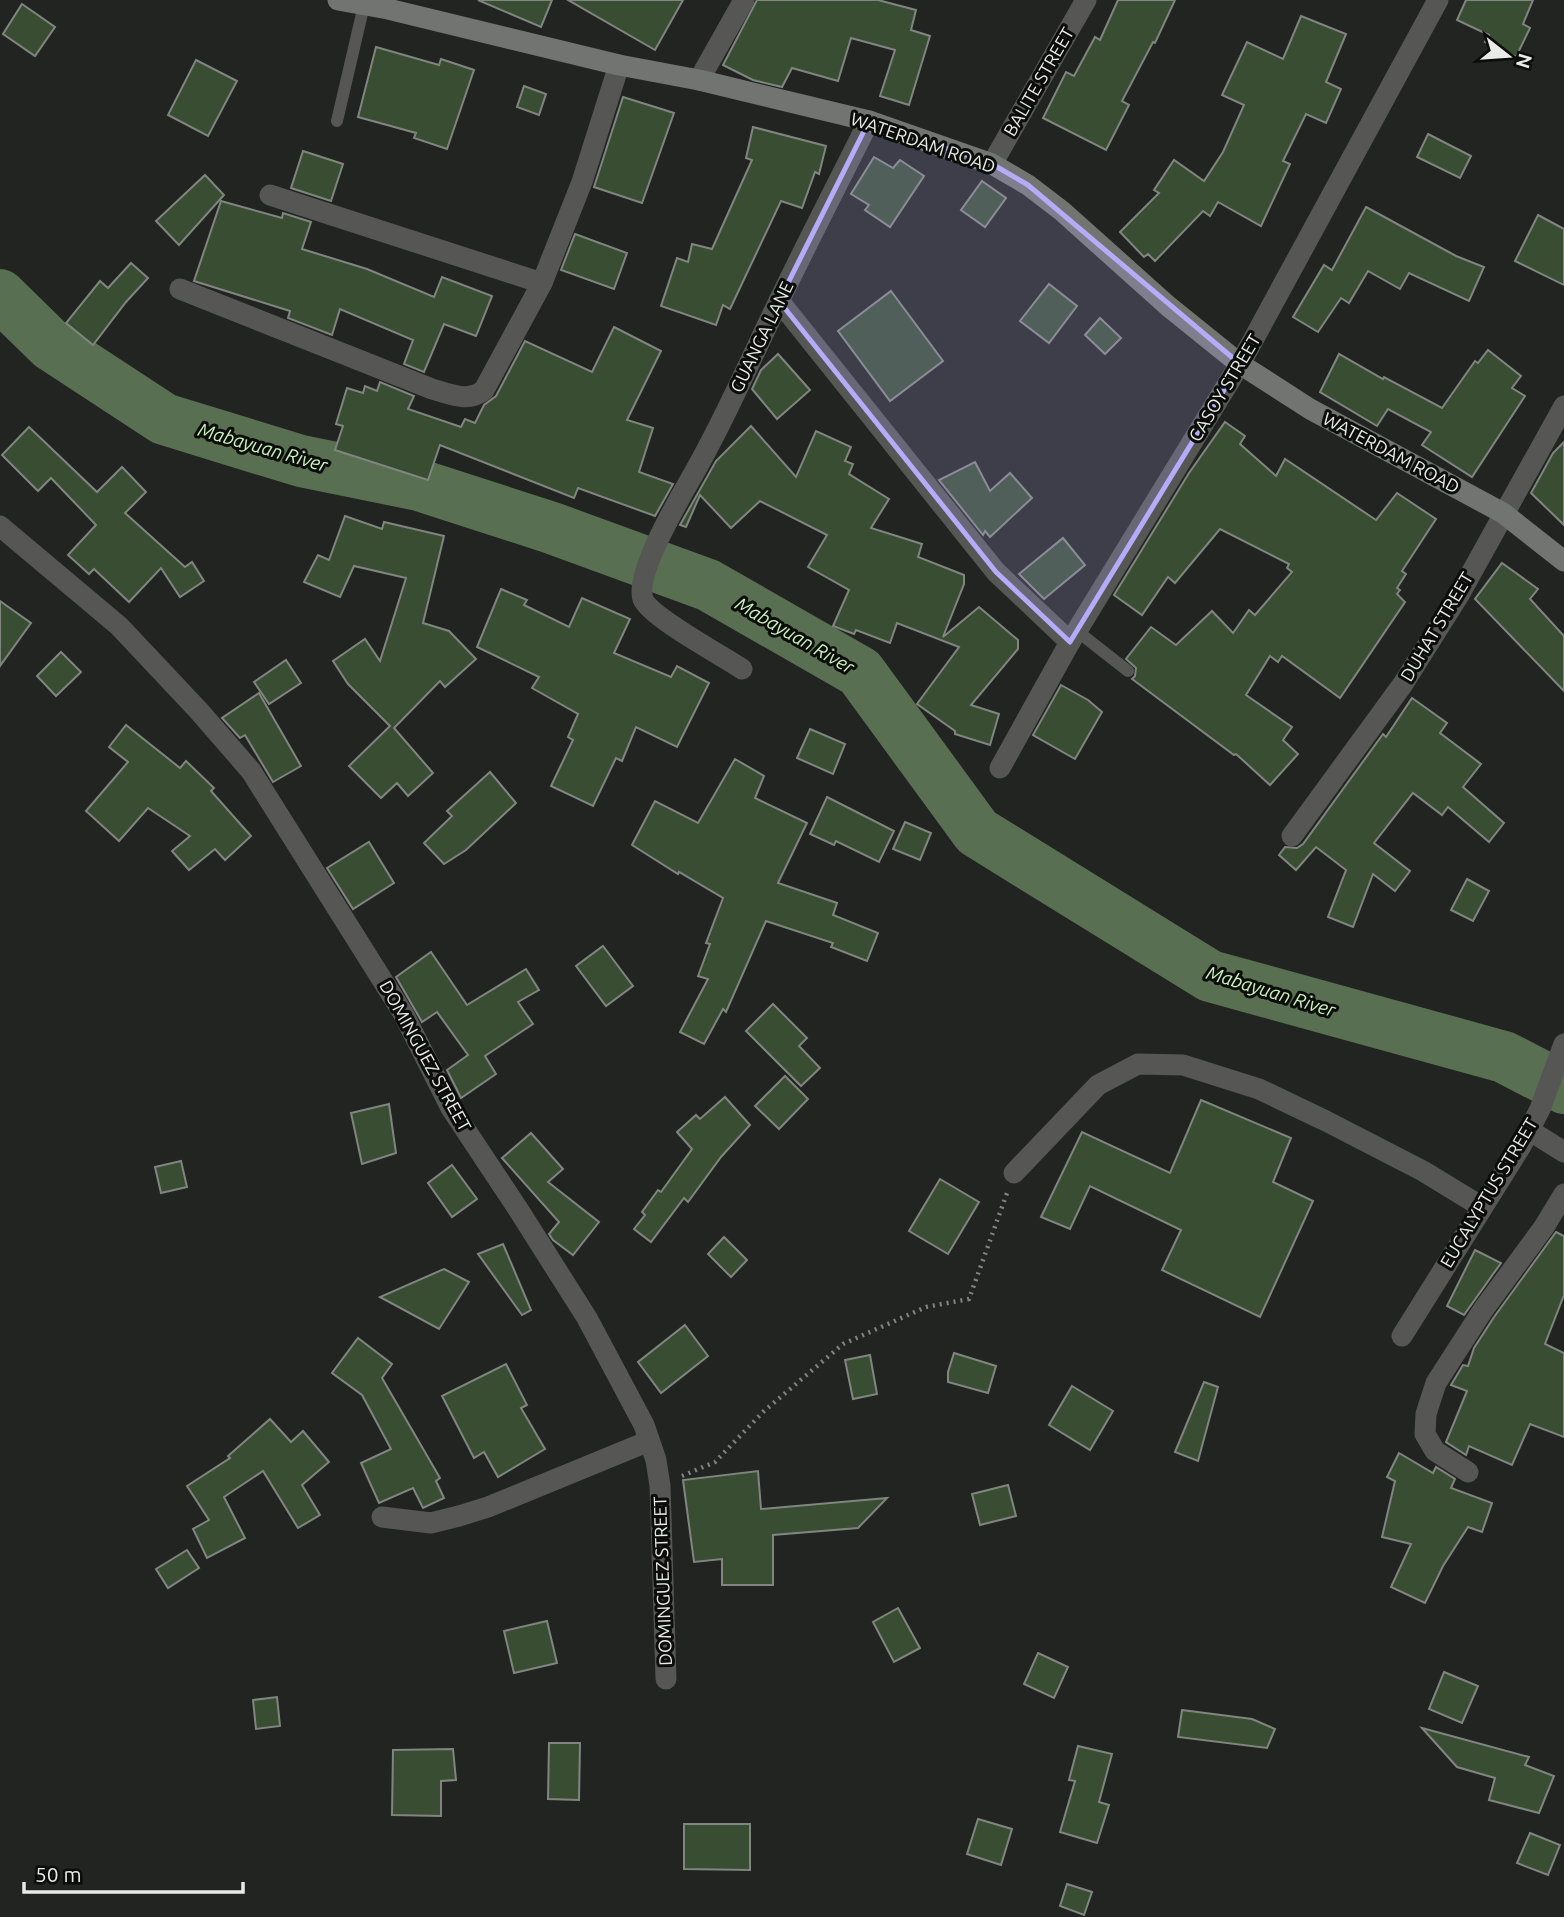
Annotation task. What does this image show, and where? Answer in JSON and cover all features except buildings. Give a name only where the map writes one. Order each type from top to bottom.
[{"type":"street","name":"WATERDAM ROAD","points":[[338,0],[365,5],[391,5],[619,65],[699,80],[869,121],[992,164],[1028,185],[1062,211],[1168,306],[1240,364],[1310,409],[1503,513],[1564,561]]},
{"type":"street","points":[[699,80],[744,0]]},
{"type":"street","name":"BALITE STREET","points":[[992,164],[1086,0]]},
{"type":"street","name":"CASOY STREET","points":[[1000,768],[1074,636],[1240,364],[1438,0]]},
{"type":"street","points":[[180,289],[432,389],[470,398],[484,390],[542,283],[582,182],[619,65]]},
{"type":"street","name":"GUANGA LANE","points":[[742,668],[661,618],[642,597],[643,584],[653,552],[709,447],[869,121]]},
{"type":"street","points":[[270,195],[542,283]]},
{"type":"street","points":[[779,300],[996,572],[1074,636]]},
{"type":"street","name":"DUHAT STREET","points":[[1292,836],[1403,684],[1459,595],[1564,406]]},
{"type":"street","name":"DOMINGUEZ STREET","points":[[0,526],[118,626],[199,711],[251,771],[403,1013],[452,1108],[587,1318],[644,1426],[656,1460],[660,1486],[666,1679]]},
{"type":"street","name":"EUCALYPTUS STREET","points":[[1402,1336],[1529,1130],[1540,1109],[1564,1044]]},
{"type":"street","points":[[1014,1173],[1098,1085],[1138,1064],[1184,1065],[1259,1089],[1423,1171],[1482,1207]]},
{"type":"street","points":[[1529,1130],[1564,1153]]},
{"type":"street","points":[[1468,1472],[1435,1451],[1425,1434],[1426,1414],[1436,1383],[1564,1194]]},
{"type":"street","points":[[382,1517],[430,1522],[459,1516],[488,1507],[649,1441]]},
{"type":"lane","points":[[337,121],[365,5]]},
{"type":"lane","points":[[1074,636],[1128,671]]},
{"type":"path","points":[[660,1486],[715,1462],[763,1412],[843,1344],[926,1307],[969,1299],[1014,1173]]},
{"type":"highlighted area","points":[[869,121],[992,164],[1028,185],[1240,364],[1070,642],[996,572],[779,301]]},
{"type":"waterway","name":"Mabayuan River","points":[[0,295],[51,345],[164,419],[301,461],[419,485],[552,528],[708,585],[860,672],[977,832],[1210,976],[1504,1057],[1564,1088]]}]
